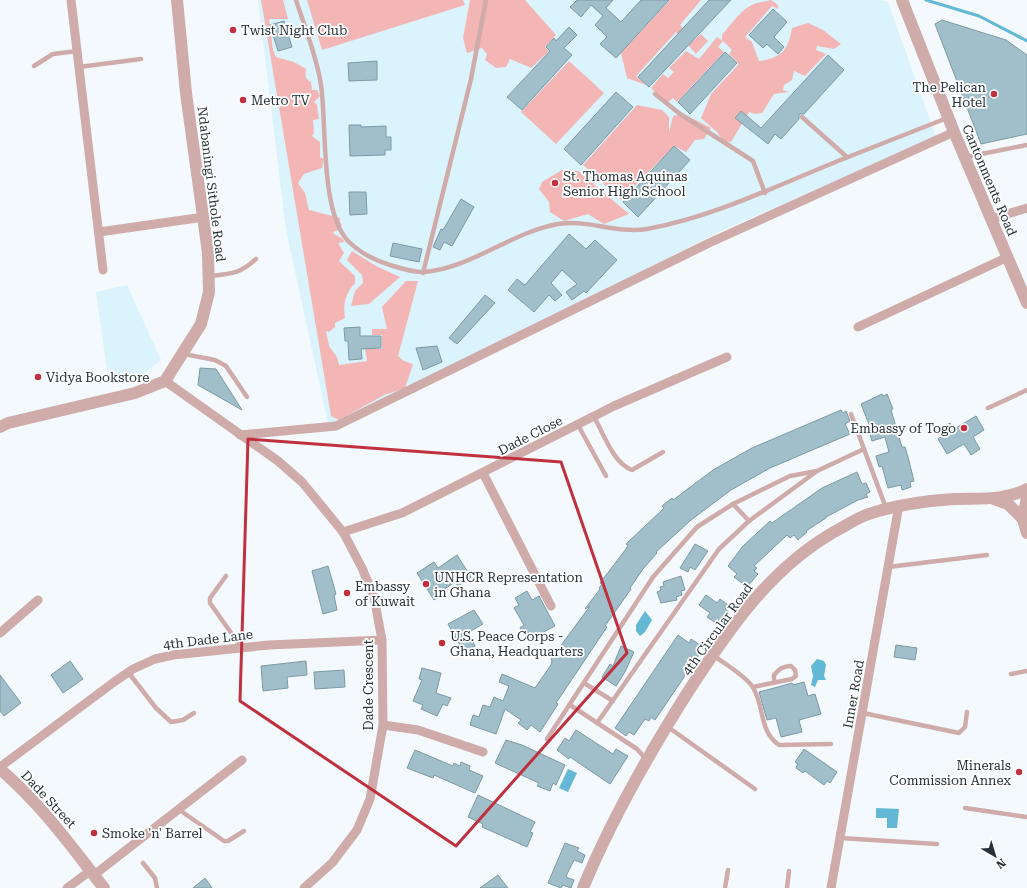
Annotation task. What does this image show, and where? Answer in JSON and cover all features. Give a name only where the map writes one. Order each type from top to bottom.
[{"type":"street","points":[[71,0],[103,270]]},
{"type":"street","name":"Ndabaningi Sithole Road","points":[[165,381],[201,324],[209,292],[208,253],[186,93],[177,0]]},
{"type":"street","name":"Cantonments Road","points":[[902,0],[954,132],[1027,303]]},
{"type":"street","points":[[240,435],[336,426],[709,243],[954,132]]},
{"type":"street","points":[[992,219],[1027,208]]},
{"type":"street","points":[[98,232],[204,217]]},
{"type":"street","points":[[858,327],[1008,257]]},
{"type":"street","name":"Dade Close","points":[[343,532],[402,513],[594,417],[727,357]]},
{"type":"street","points":[[0,427],[8,423],[135,393],[165,381]]},
{"type":"street","name":"Dade Crescent","points":[[165,381],[278,461],[302,482],[343,532],[362,568],[374,597],[382,640],[383,725],[370,799],[357,830],[332,863],[304,888]]},
{"type":"street","points":[[483,473],[551,606]]},
{"type":"street","name":"4th Circular Road","points":[[582,888],[600,846],[646,759],[666,726],[712,655],[752,601],[792,561],[828,534],[864,516],[899,505],[953,499],[991,498],[1010,495],[1027,489]]},
{"type":"street","points":[[1027,497],[1024,519],[1027,533]]},
{"type":"street","points":[[991,498],[1008,504],[1024,519]]},
{"type":"street","name":"Inner Road","points":[[831,888],[899,505]]},
{"type":"street","points":[[0,633],[38,600]]},
{"type":"street","name":"4th Dade Lane","points":[[0,768],[128,672],[155,659],[173,655],[242,648],[382,640]]},
{"type":"street","points":[[383,725],[418,730],[483,752]]},
{"type":"street","points":[[66,888],[92,873],[178,810],[242,760]]},
{"type":"street","name":"Dade Street","points":[[0,768],[52,819],[104,888]]},
{"type":"lane","points":[[296,0],[321,84],[325,123],[325,156],[332,210],[347,240],[371,259],[423,273],[448,268],[542,228],[560,224],[580,223],[612,228],[644,229],[681,221],[731,206],[765,193],[847,157],[949,118]]},
{"type":"lane","points":[[423,273],[471,79],[486,0]]},
{"type":"lane","points":[[34,66],[53,54],[77,51]]},
{"type":"lane","points":[[79,67],[141,59]]},
{"type":"lane","points":[[655,94],[680,114],[753,161],[765,193]]},
{"type":"lane","points":[[802,117],[847,157]]},
{"type":"lane","points":[[965,157],[1027,145]]},
{"type":"lane","points":[[209,276],[234,274],[248,267],[256,259]]},
{"type":"lane","points":[[183,354],[215,360],[226,366],[246,397]]},
{"type":"lane","points":[[988,408],[1027,390]]},
{"type":"lane","points":[[851,414],[886,509]]},
{"type":"lane","points":[[594,417],[624,467],[632,470],[663,452]]},
{"type":"lane","points":[[578,425],[606,476]]},
{"type":"lane","points":[[597,723],[719,549],[749,521],[817,471],[864,449]]},
{"type":"lane","points":[[548,739],[653,577],[673,552],[697,527],[733,504],[790,476],[817,471]]},
{"type":"lane","points":[[733,504],[749,521]]},
{"type":"lane","points":[[888,567],[987,555]]},
{"type":"lane","points":[[226,576],[210,598],[210,603],[242,648]]},
{"type":"lane","points":[[712,655],[744,678],[753,687],[766,731],[772,740],[779,745],[831,744]]},
{"type":"lane","points":[[753,687],[792,679],[796,676],[795,670],[791,666],[778,669],[774,674],[774,682]]},
{"type":"lane","points":[[1011,674],[1027,671]]},
{"type":"lane","points":[[128,672],[156,708],[171,722],[183,720],[194,713]]},
{"type":"lane","points":[[584,684],[612,701]]},
{"type":"lane","points":[[570,705],[637,749],[646,759]]},
{"type":"lane","points":[[862,713],[959,733],[965,726],[967,712]]},
{"type":"lane","points":[[666,726],[755,789]]},
{"type":"lane","points":[[965,808],[1027,817]]},
{"type":"lane","points":[[178,810],[224,841],[228,841],[244,831]]},
{"type":"lane","points":[[840,838],[937,844]]},
{"type":"lane","points":[[143,863],[155,878],[157,888]]},
{"type":"lane","points":[[725,888],[728,870]]},
{"type":"lane","points":[[787,888],[789,871]]},
{"type":"highlighted area","points":[[248,439],[561,462],[627,653],[456,846],[240,701]]},
{"type":"shaded area","name":"St. Thomas Aquinas Senior High School","points":[[258,0],[881,0],[888,2],[936,137],[721,231],[344,421],[328,423],[286,230]]},
{"type":"shaded area","points":[[261,0],[283,0],[288,19],[269,19],[273,50],[276,57],[294,62],[306,69],[306,77],[311,82],[312,90],[317,90],[320,96],[314,102],[317,105],[319,119],[313,120],[314,133],[312,136],[320,142],[320,157],[324,159],[322,168],[304,174],[298,183],[305,193],[309,210],[340,218],[342,225],[339,230],[333,232],[343,239],[344,242],[338,243],[344,253],[339,261],[355,276],[355,283],[349,291],[346,299],[344,308],[345,318],[335,323],[335,327],[329,332],[326,331],[329,346],[337,357],[339,365],[367,361],[365,349],[382,349],[382,335],[372,335],[372,329],[387,329],[382,307],[406,281],[418,281],[398,356],[404,361],[413,364],[405,388],[384,395],[339,420],[331,416]]},
{"type":"shaded area","points":[[307,0],[463,0],[465,5],[322,50]]},
{"type":"shaded area","points":[[470,0],[525,0],[556,35],[545,47],[549,51],[531,68],[510,59],[506,67],[496,68],[485,60],[487,54],[482,48],[467,53],[463,38]]},
{"type":"shaded area","points":[[670,0],[701,0],[680,25],[690,36],[684,41],[676,32],[636,76],[646,85],[627,78],[621,53]]},
{"type":"shaded area","points":[[771,0],[778,5],[778,9],[772,6],[745,37],[752,42],[759,61],[773,58],[783,52],[792,28],[808,23],[823,30],[841,44],[834,49],[817,46],[816,50],[826,54],[805,76],[794,71],[792,80],[784,85],[783,90],[789,92],[774,94],[762,113],[755,114],[749,112],[731,142],[723,141],[717,132],[701,118],[711,94],[739,64],[729,54],[732,50],[722,40],[722,35],[746,8]]},
{"type":"shaded area","points":[[701,34],[708,41],[696,54],[688,45]]},
{"type":"shaded area","points":[[717,37],[723,41],[718,47],[724,52],[677,102],[673,98],[667,103],[651,88],[663,74],[668,78],[674,72],[669,68],[686,51],[699,59]]},
{"type":"shaded area","points":[[569,61],[604,93],[556,144],[521,112]]},
{"type":"shaded area","points":[[637,105],[662,110],[669,117],[669,133],[673,116],[684,114],[711,128],[704,139],[695,140],[686,152],[674,146],[621,200],[583,165]]},
{"type":"shaded area","points":[[562,170],[578,171],[629,214],[604,224],[588,214],[564,221],[550,212],[549,202],[539,189],[542,182]]},
{"type":"shaded area","points":[[352,251],[376,266],[400,277],[369,304],[351,306],[355,291],[363,283],[362,275],[347,260]]},
{"type":"shaded area","points":[[127,285],[161,360],[144,374],[109,384],[96,292]]},
{"type":"water","points":[[645,611],[652,620],[645,632],[640,636],[636,631],[636,625]]},
{"type":"water","points":[[817,659],[824,661],[826,665],[824,676],[826,680],[818,680],[815,687],[811,685],[813,676],[811,666]]},
{"type":"water","points":[[568,769],[577,773],[568,792],[559,788]]},
{"type":"water","points":[[876,808],[899,809],[897,828],[887,828],[887,818],[876,818]]},
{"type":"building","points":[[577,0],[613,0],[606,8],[621,22],[641,0],[669,0],[616,58],[600,44],[607,37],[595,25],[603,16],[591,5],[581,17],[570,7]]},
{"type":"building","points":[[709,0],[731,0],[649,87],[638,77]]},
{"type":"building","points":[[773,9],[787,22],[774,37],[784,47],[778,54],[767,44],[763,48],[749,35]]},
{"type":"building","name":"The Pelican Hotel","points":[[942,20],[1006,40],[1027,55],[1027,134],[981,144],[935,24]]},
{"type":"building","points":[[284,21],[292,47],[278,51],[270,25]]},
{"type":"building","points":[[569,27],[577,35],[564,48],[572,55],[522,110],[507,97],[550,51],[546,47],[554,38],[556,41]]},
{"type":"building","points":[[725,52],[737,63],[690,114],[678,102]]},
{"type":"building","points":[[828,55],[844,70],[804,114],[799,114],[799,119],[781,139],[775,134],[768,144],[735,118],[741,111],[761,128]]},
{"type":"building","points":[[377,61],[377,80],[349,81],[348,63]]},
{"type":"building","points":[[616,92],[633,107],[581,165],[564,149]]},
{"type":"building","points":[[349,125],[361,125],[361,127],[386,126],[386,137],[391,137],[391,150],[385,150],[385,155],[350,156]]},
{"type":"building","points":[[674,146],[690,160],[638,217],[623,202]]},
{"type":"building","points":[[349,192],[366,192],[367,214],[350,215]]},
{"type":"building","points":[[461,199],[474,207],[452,246],[444,242],[440,250],[433,247],[441,229],[443,230]]},
{"type":"building","points":[[569,234],[586,249],[595,240],[617,260],[586,293],[584,291],[572,300],[566,292],[577,284],[562,270],[551,283],[562,295],[555,301],[549,295],[534,312],[508,290],[517,279],[525,285]]},
{"type":"building","points":[[393,243],[422,249],[419,262],[390,256]]},
{"type":"building","points":[[485,295],[495,303],[457,344],[449,338]]},
{"type":"building","points":[[360,327],[360,336],[381,336],[381,348],[361,349],[362,359],[349,360],[348,341],[345,341],[344,328]]},
{"type":"building","points":[[437,346],[442,362],[423,370],[416,348]]},
{"type":"building","points":[[200,368],[216,369],[242,410],[198,385]]},
{"type":"building","points":[[882,394],[883,396],[887,394],[893,409],[891,410],[902,447],[905,447],[914,481],[910,482],[911,487],[902,490],[901,485],[888,488],[882,466],[879,467],[876,456],[889,452],[885,437],[872,441],[868,428],[870,427],[861,404]]},
{"type":"building","points":[[841,410],[843,413],[846,411],[850,421],[845,424],[850,434],[770,468],[731,490],[691,520],[656,552],[657,553],[643,569],[605,626],[607,627],[556,703],[558,704],[540,732],[531,725],[527,730],[518,723],[521,720],[505,709],[496,734],[470,725],[473,715],[479,717],[483,705],[490,707],[494,697],[503,701],[509,686],[499,682],[502,674],[535,688],[551,665],[551,659],[590,606],[585,609],[600,589],[599,588],[602,584],[600,583],[626,549],[628,545],[626,544],[664,508],[662,506],[672,498],[673,500],[713,470],[752,448]]},
{"type":"building","points":[[976,416],[984,430],[973,437],[980,449],[971,455],[964,444],[947,454],[938,439],[944,435],[940,429],[950,423],[954,429]]},
{"type":"building","points":[[857,472],[862,484],[866,483],[870,492],[866,494],[868,497],[858,500],[826,517],[806,531],[807,532],[798,540],[794,535],[790,538],[787,535],[754,566],[757,568],[754,571],[758,574],[747,587],[734,577],[737,574],[728,566],[743,546],[770,521],[772,523],[822,488]]},
{"type":"building","points":[[695,544],[708,551],[695,570],[690,567],[688,572],[680,568]]},
{"type":"building","points":[[457,555],[471,577],[458,586],[455,582],[440,592],[442,595],[434,600],[417,573],[434,562],[438,568]]},
{"type":"building","points":[[328,566],[336,594],[334,595],[337,610],[323,614],[312,571]]},
{"type":"building","points":[[681,576],[685,590],[681,591],[682,595],[676,597],[677,600],[661,603],[657,592],[661,590],[660,587],[664,586],[663,582]]},
{"type":"building","points":[[527,591],[532,600],[539,596],[555,626],[527,641],[520,628],[524,625],[514,608],[519,605],[515,598]]},
{"type":"building","points":[[706,595],[717,603],[720,599],[728,605],[725,609],[729,612],[719,625],[707,617],[710,613],[699,605]]},
{"type":"building","points":[[474,610],[483,624],[469,632],[475,646],[464,652],[448,624]]},
{"type":"building","points":[[678,635],[689,643],[691,639],[700,645],[697,649],[701,652],[655,720],[651,717],[649,721],[645,719],[634,735],[629,732],[626,736],[615,728]]},
{"type":"building","points":[[896,645],[917,648],[915,660],[894,657]]},
{"type":"building","points":[[621,646],[634,652],[625,672],[616,686],[602,677],[610,664],[613,666]]},
{"type":"building","points":[[70,661],[83,679],[63,693],[51,675]]},
{"type":"building","points":[[306,661],[307,675],[287,677],[288,688],[263,691],[261,666]]},
{"type":"building","points":[[422,668],[441,673],[436,693],[451,698],[447,706],[443,704],[437,716],[421,709],[423,705],[413,701],[422,680],[419,679]]},
{"type":"building","points":[[344,670],[345,687],[315,689],[314,672]]},
{"type":"building","points":[[0,675],[21,703],[4,716],[0,711]]},
{"type":"building","points":[[804,682],[808,696],[815,694],[821,714],[799,720],[802,732],[781,737],[776,718],[767,720],[759,692],[792,683],[793,685]]},
{"type":"building","points":[[576,730],[613,754],[616,749],[628,756],[610,784],[557,750],[565,738],[569,741]]},
{"type":"building","points":[[506,740],[522,745],[565,765],[556,785],[553,783],[550,791],[537,786],[539,783],[495,763]]},
{"type":"building","points":[[804,749],[837,772],[830,783],[827,781],[824,785],[805,771],[803,773],[796,768],[798,764],[795,762]]},
{"type":"building","points":[[415,750],[453,766],[454,763],[460,766],[461,762],[470,766],[469,770],[483,776],[475,793],[434,775],[433,778],[407,768]]},
{"type":"building","points":[[478,795],[535,822],[530,832],[533,833],[527,847],[482,827],[483,824],[468,817]]},
{"type":"building","points":[[565,843],[579,848],[577,851],[585,855],[582,863],[574,860],[567,874],[566,877],[574,880],[571,888],[563,885],[561,888],[548,883]]},
{"type":"building","points":[[498,875],[508,888],[480,888]]},
{"type":"building","points":[[205,878],[212,888],[193,888]]},
{"type":"waterway","points":[[926,0],[979,16],[1027,41]]},
{"type":"place","name":"Twist Night Club","points":[[233,30]]},
{"type":"place","name":"The Pelican Hotel","points":[[994,94]]},
{"type":"place","name":"Metro TV","points":[[243,100]]},
{"type":"place","name":"St. Thomas Aquinas Senior High School","points":[[555,183]]},
{"type":"place","name":"Vidya Bookstore","points":[[38,377]]},
{"type":"place","name":"Embassy of Togo","points":[[964,428]]},
{"type":"place","name":"UNHCR Representation in Ghana","points":[[426,584]]},
{"type":"place","name":"Embassy of Kuwait","points":[[347,593]]},
{"type":"place","name":"U.S. Peace Corps - Ghana, Headquarters","points":[[442,643]]},
{"type":"place","name":"Minerals Commission Annex","points":[[1019,772]]},
{"type":"place","name":"Smoke 'n' Barrel","points":[[94,833]]}]
